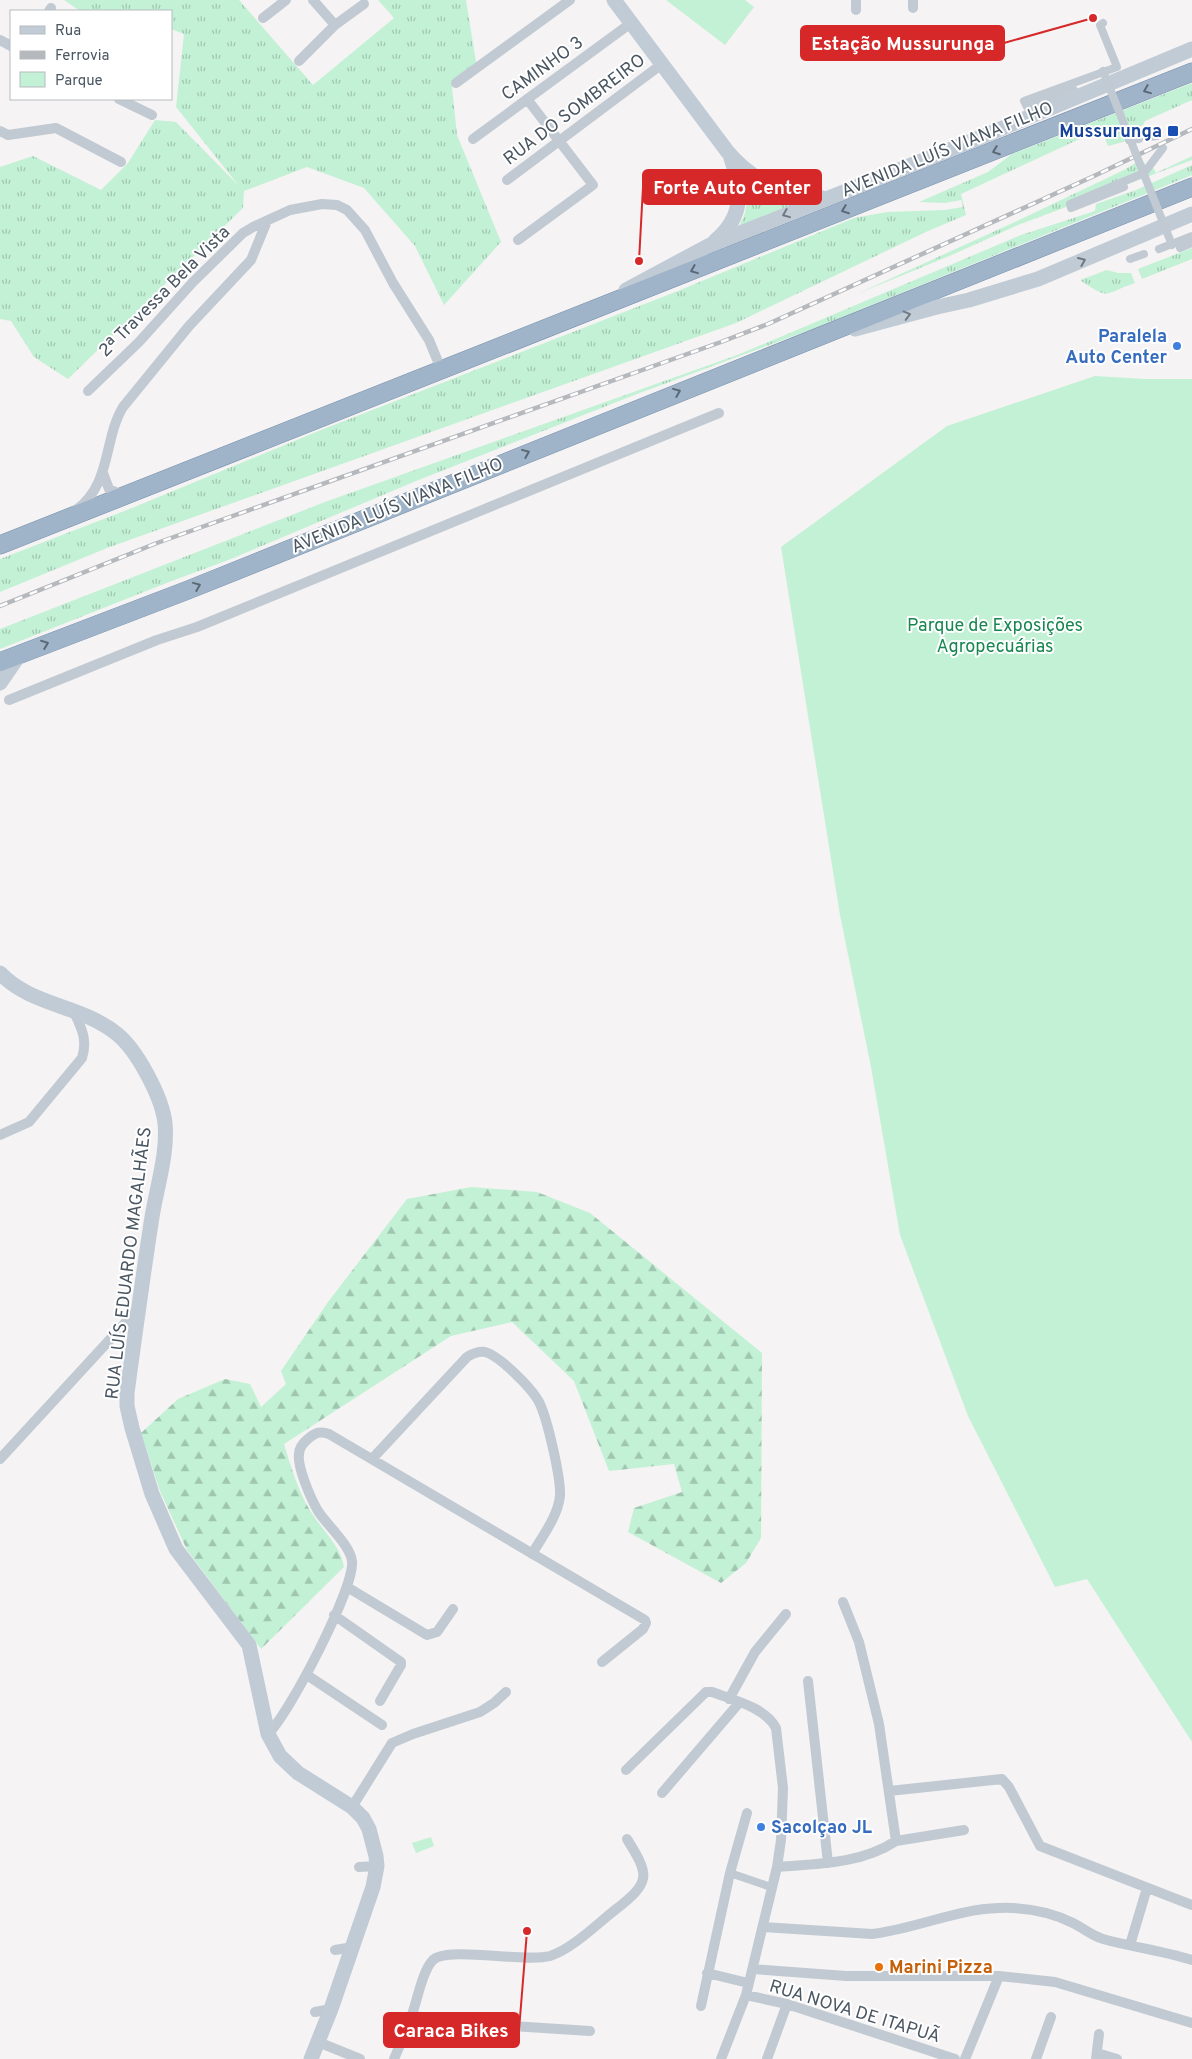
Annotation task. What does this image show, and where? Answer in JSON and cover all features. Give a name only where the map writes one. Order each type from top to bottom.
[{"type":"highway","name":"AVENIDA LUÍS VIANA FILHO","points":[[0,545],[8,537],[52,525],[126,497],[441,369],[1192,72]]},
{"type":"highway","name":"AVENIDA LUÍS VIANA FILHO","points":[[0,662],[197,586],[1192,187]]},
{"type":"main road","points":[[623,9],[730,154],[757,179],[776,188],[796,195],[825,198]]},
{"type":"main road","name":"AVENIDA LUÍS VIANA FILHO","points":[[570,319],[708,246],[974,140],[1192,49]]},
{"type":"main road","points":[[708,246],[727,229],[737,210],[739,194],[737,177],[730,154]]},
{"type":"main road","name":"AVENIDA LUÍS VIANA FILHO","points":[[793,346],[1038,280],[1192,214]]},
{"type":"main road","points":[[0,683],[20,654]]},
{"type":"main road","name":"RUA LUÍS EDUARDO MAGALHÃES","points":[[0,973],[9,983],[23,992],[72,1010],[117,1034],[147,1075],[160,1101],[165,1135],[127,1393],[127,1406],[149,1485],[176,1549],[248,1645],[268,1734],[280,1756],[298,1773],[352,1807],[371,1828],[377,1866],[373,1887],[331,2010],[311,2059]]},
{"type":"street","points":[[263,18],[286,0]]},
{"type":"street","points":[[313,0],[335,25]]},
{"type":"street","points":[[456,83],[570,0]]},
{"type":"street","points":[[299,60],[335,25],[364,4]]},
{"type":"street","name":"CAMINHO 3","points":[[473,139],[526,100],[623,9]]},
{"type":"street","points":[[1030,103],[1074,88],[1074,90],[1027,107],[1024,102],[1117,67],[1100,24],[1103,23]]},
{"type":"street","name":"RUA DO SOMBREIRO","points":[[507,180],[662,64]]},
{"type":"street","points":[[1104,71],[1129,140],[1176,247]]},
{"type":"street","points":[[125,100],[152,115]]},
{"type":"street","points":[[518,240],[593,185],[526,100]]},
{"type":"street","points":[[0,131],[8,135],[56,128],[121,162]]},
{"type":"street","points":[[1148,137],[1157,136]]},
{"type":"street","points":[[1129,140],[1139,139]]},
{"type":"street","points":[[1088,199],[1122,185],[1124,187],[1071,208],[1070,204],[1144,173],[1163,148]]},
{"type":"street","name":"2ª Travessa Bela Vista","points":[[88,390],[139,342],[193,282],[243,233],[290,210],[322,204],[337,205],[347,210],[365,230],[392,283],[428,339],[441,369]]},
{"type":"street","points":[[52,525],[84,503],[104,473],[116,420],[123,407],[189,326],[251,260],[267,221]]},
{"type":"street","points":[[1176,247],[1192,236]]},
{"type":"street","points":[[1159,249],[1192,243]]},
{"type":"street","points":[[1130,259],[1144,254]]},
{"type":"street","points":[[8,698],[157,640],[197,628],[719,414]]},
{"type":"street","points":[[104,473],[109,489],[126,497]]},
{"type":"street","points":[[0,1135],[29,1122],[82,1058],[86,1047],[84,1035],[72,1010]]},
{"type":"street","points":[[0,1459],[138,1309]]},
{"type":"street","points":[[372,1459],[467,1357],[479,1352],[486,1352],[503,1363],[537,1399],[549,1436],[560,1486],[560,1497],[554,1516],[532,1554]]},
{"type":"street","points":[[268,1734],[277,1726],[307,1675],[352,1572],[350,1555],[314,1504],[302,1471],[299,1452],[302,1443],[315,1433],[322,1432],[372,1459],[645,1620],[644,1630],[602,1662]]},
{"type":"street","points":[[347,1587],[427,1635],[437,1632],[453,1609]]},
{"type":"street","points":[[842,1602],[860,1642],[879,1724],[896,1841]]},
{"type":"street","points":[[662,1793],[734,1701],[755,1652],[786,1614]]},
{"type":"street","points":[[334,1615],[401,1662],[380,1701]]},
{"type":"street","points":[[307,1675],[382,1725]]},
{"type":"street","points":[[808,1680],[828,1863]]},
{"type":"street","points":[[352,1807],[385,1751],[392,1743],[413,1734],[480,1712],[506,1692]]},
{"type":"street","points":[[626,1770],[704,1694],[712,1692],[760,1712],[773,1723],[778,1737],[783,1788],[781,1840],[777,1867],[746,1995],[721,2059]]},
{"type":"street","points":[[889,1791],[1002,1779],[1009,1786],[1040,1846],[1192,1905]]},
{"type":"street","points":[[701,2006],[730,1872],[747,1813]]},
{"type":"street","points":[[777,1867],[828,1863],[862,1856],[887,1847],[896,1841],[964,1830]]},
{"type":"street","points":[[394,2059],[412,2016],[428,1969],[434,1960],[452,1954],[536,1958],[550,1956],[560,1952],[627,1901],[639,1889],[643,1882],[644,1872],[627,1839]]},
{"type":"street","points":[[359,1866],[377,1866]]},
{"type":"street","points":[[730,1872],[771,1887]]},
{"type":"street","points":[[1130,1945],[1146,1888]]},
{"type":"street","points":[[763,1927],[872,1934],[889,1932],[940,1918],[982,1910],[1013,1908],[1046,1913],[1068,1921],[1095,1936],[1192,1960]]},
{"type":"street","points":[[335,1950],[353,1947]]},
{"type":"street","points":[[753,1969],[846,1976],[1000,1976],[1055,1982],[1098,1993],[1192,2023]]},
{"type":"street","points":[[707,1973],[748,1983]]},
{"type":"street","points":[[965,2059],[1000,1976]]},
{"type":"street","name":"RUA NOVA DE ITAPUÃ","points":[[746,1995],[787,2004],[955,2059]]},
{"type":"street","points":[[767,2059],[787,2004]]},
{"type":"street","points":[[315,2012],[331,2010]]},
{"type":"street","points":[[412,2016],[496,2025],[590,2031]]},
{"type":"street","points":[[1036,2059],[1052,2017]]},
{"type":"street","points":[[1099,2034],[1097,2056],[1117,2059]]},
{"type":"street","points":[[318,2042],[360,2059]]},
{"type":"green space","points":[[64,0],[239,0],[313,85],[394,18],[378,0],[466,0],[477,68],[452,87],[457,135],[501,242],[444,305],[415,246],[364,188],[307,167],[244,191],[243,208],[68,379],[34,357],[11,321],[0,319],[0,167],[33,156],[101,190],[128,163],[155,120],[176,122],[239,186],[176,107],[184,34],[172,29],[172,10],[79,10]]},
{"type":"green space","points":[[666,0],[745,0],[754,7],[725,45]]},
{"type":"green space","points":[[1192,83],[1192,100],[1145,121],[1143,125],[1132,130],[1134,139],[1108,146],[1101,129],[961,194],[966,215],[928,231],[736,323],[107,548],[0,592],[0,559],[132,508],[321,430],[678,291],[854,218],[887,212],[945,210],[963,207],[961,200],[945,203],[919,202],[988,172],[1012,154]]},
{"type":"green space","points":[[1192,156],[1192,160],[1018,225],[857,294],[1017,221],[1124,170],[1142,159],[1148,169],[1153,167],[1156,173]]},
{"type":"green space","points":[[1192,165],[1192,175],[815,328],[637,394],[416,481],[231,559],[0,649],[0,629],[325,502],[740,354],[1021,235],[1095,211],[1096,204],[1136,190]]},
{"type":"green space","points":[[745,176],[805,202],[737,228],[746,210]]},
{"type":"green space","points":[[1192,248],[1192,259],[1142,279],[1138,269]]},
{"type":"green space","points":[[1107,270],[1118,273],[1131,273],[1135,283],[1107,294],[1097,291],[1080,280]]},
{"type":"green space","name":"Parque de Exposições Agropecuárias","points":[[1095,376],[1192,379],[1192,1742],[1087,1579],[1055,1587],[968,1416],[900,1235],[871,1067],[840,915],[781,547],[947,426]]},
{"type":"green space","points":[[471,1187],[537,1192],[590,1213],[762,1353],[761,1538],[746,1563],[721,1583],[628,1532],[634,1508],[682,1492],[674,1464],[609,1471],[574,1381],[512,1322],[451,1336],[284,1444],[302,1496],[335,1545],[344,1567],[261,1649],[187,1550],[160,1491],[141,1433],[178,1399],[225,1379],[250,1384],[261,1407],[286,1384],[281,1371],[328,1302],[407,1199]]},
{"type":"green space","points":[[431,1837],[434,1846],[416,1853],[412,1843]]},
{"type":"railway","points":[[0,606],[157,543],[768,324],[1094,176],[1192,129]]},
{"type":"place","name":"Estação Mussurunga","points":[[1093,18]]},
{"type":"place","name":"Mussurunga","points":[[1173,131]]},
{"type":"place","name":"Forte Auto Center","points":[[639,261]]},
{"type":"place","name":"Paralela Auto Center","points":[[1177,346]]},
{"type":"place","name":"Sacolçao JL","points":[[761,1827]]},
{"type":"place","name":"Caraca Bikes","points":[[527,1931]]},
{"type":"place","name":"Marini Pizza","points":[[879,1967]]}]
